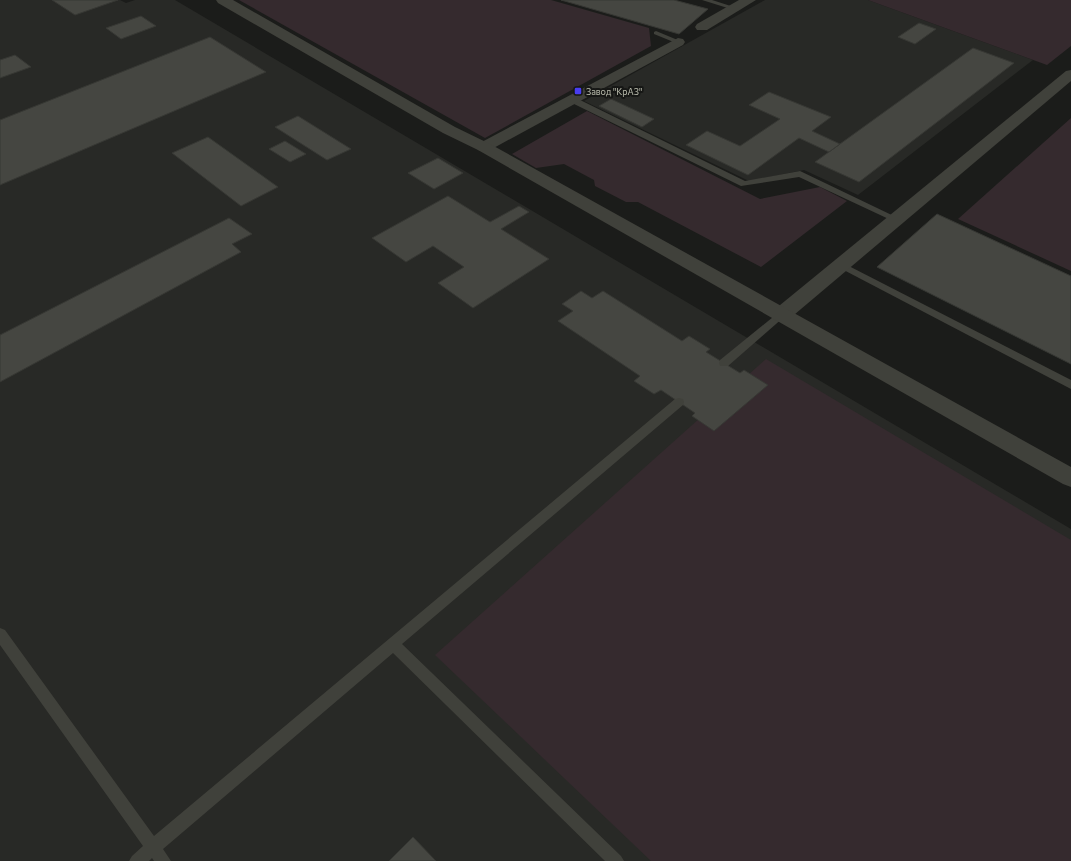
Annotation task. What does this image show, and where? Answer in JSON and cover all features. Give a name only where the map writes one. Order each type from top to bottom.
[{"type":"street","points":[[223,0],[449,130],[484,148],[1071,478]]},
{"type":"street","points":[[702,27],[749,0]]},
{"type":"street","points":[[484,148],[678,42]]},
{"type":"street","points":[[781,315],[1071,74]]},
{"type":"lane","points":[[705,0],[734,8]]},
{"type":"lane","points":[[656,33],[678,42]]},
{"type":"lane","points":[[573,100],[744,184],[800,174],[896,219]]},
{"type":"lane","points":[[841,265],[1071,384]]},
{"type":"lane","points":[[724,363],[781,315]]},
{"type":"lane","points":[[137,861],[678,402]]},
{"type":"lane","points":[[0,634],[163,861]]},
{"type":"lane","points":[[393,644],[616,861]]},
{"type":"shaded area","points":[[0,0],[120,0],[126,3],[135,0],[175,0],[1071,529],[1071,861],[0,861]]},
{"type":"shaded area","points":[[239,0],[551,0],[649,28],[651,46],[485,138]]},
{"type":"shaded area","points":[[765,0],[868,0],[1033,60],[858,195],[804,170],[749,181],[584,101]]},
{"type":"shaded area","points":[[868,0],[1071,0],[1071,46],[1047,65]]},
{"type":"shaded area","points":[[587,111],[760,199],[820,187],[847,201],[761,267],[638,202],[626,202],[595,186],[594,180],[564,164],[536,168],[512,154]]},
{"type":"shaded area","points":[[1071,118],[1071,271],[958,219]]},
{"type":"shaded area","points":[[766,359],[1071,540],[1071,861],[651,861],[435,655]]},
{"type":"building","points":[[52,0],[118,0],[75,15]]},
{"type":"building","points":[[561,0],[674,0],[708,9],[679,34]]},
{"type":"building","points":[[141,16],[156,26],[121,39],[106,28]]},
{"type":"building","points":[[919,23],[936,29],[915,44],[898,37]]},
{"type":"building","points":[[210,37],[266,72],[0,185],[0,120]]},
{"type":"building","points":[[973,48],[1014,63],[859,182],[815,162]]},
{"type":"building","points":[[15,55],[31,67],[0,78],[0,60]]},
{"type":"building","points":[[769,92],[831,117],[812,131],[840,144],[829,152],[799,138],[748,175],[686,145],[707,131],[740,146],[780,119],[749,105]]},
{"type":"building","points":[[611,99],[654,119],[642,127],[599,106]]},
{"type":"building","points":[[298,116],[351,149],[327,160],[275,127]]},
{"type":"building","points":[[208,137],[278,187],[241,206],[172,153]]},
{"type":"building","points":[[285,141],[306,154],[290,162],[269,149]]},
{"type":"building","points":[[438,158],[463,173],[434,189],[408,173]]},
{"type":"building","points":[[448,196],[490,222],[519,206],[529,212],[501,229],[549,259],[473,308],[438,283],[464,267],[433,246],[406,262],[372,238]]},
{"type":"building","points":[[937,214],[1071,276],[1071,364],[877,267]]},
{"type":"building","points":[[229,218],[252,234],[232,244],[241,252],[0,382],[0,335]]},
{"type":"building","points":[[581,291],[592,298],[603,291],[682,341],[689,336],[710,349],[706,352],[740,373],[744,370],[768,385],[714,431],[692,416],[695,413],[661,390],[654,394],[634,381],[640,376],[558,321],[573,311],[562,304]]},
{"type":"building","points":[[413,837],[436,861],[389,861]]},
{"type":"place","name":"Завод \"КрАЗ\"","points":[[578,91]]}]
